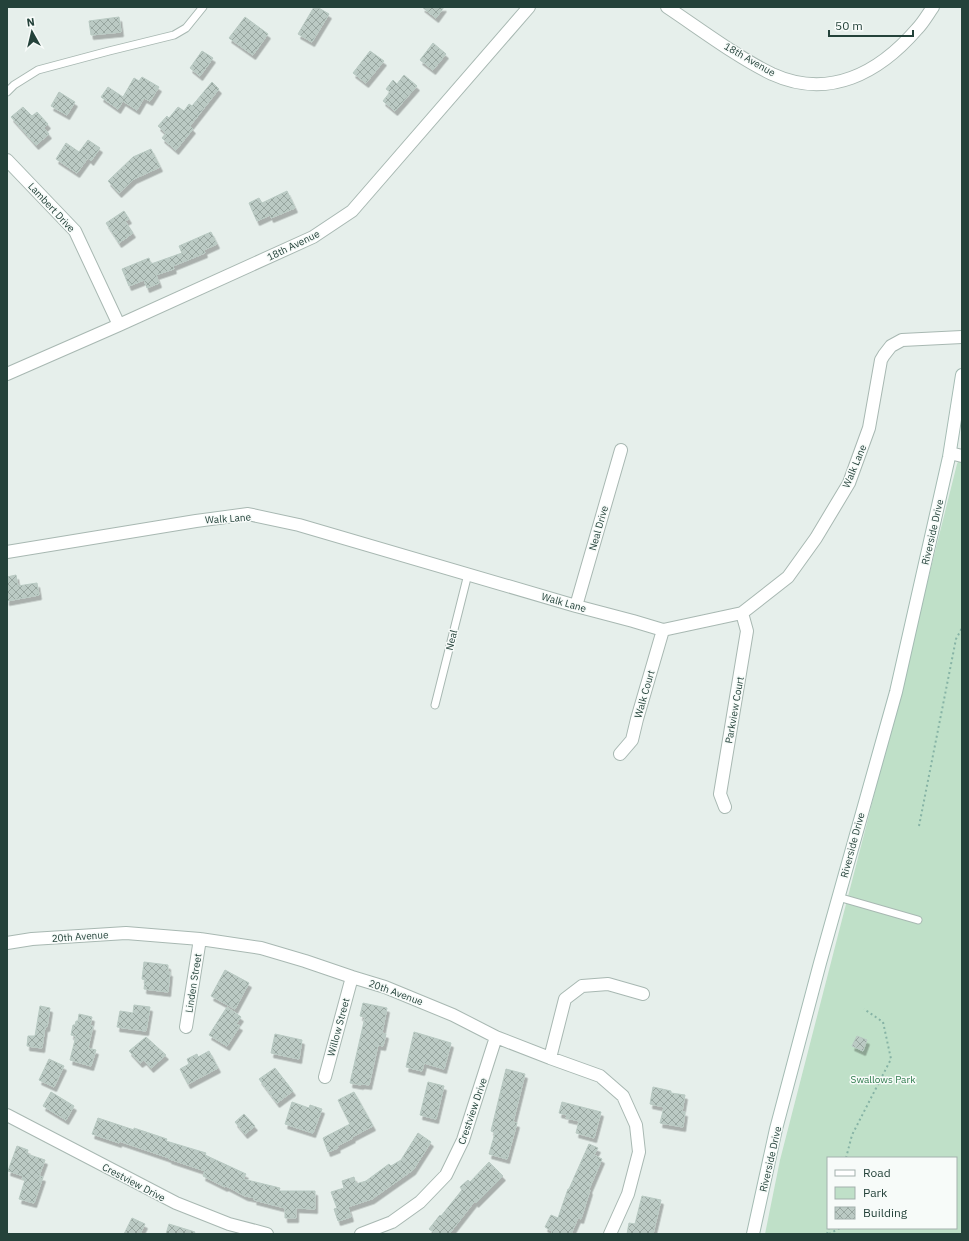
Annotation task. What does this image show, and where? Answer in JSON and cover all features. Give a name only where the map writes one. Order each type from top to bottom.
[{"type":"street","name":"18th Avenue","points":[[7,374],[313,237],[352,211],[529,7]]},
{"type":"street","name":"18th Avenue","points":[[667,7],[750,62],[773,74],[796,82],[821,85],[846,81],[872,68],[894,54],[918,29],[933,7]]},
{"type":"street","name":"Lambert Drive","points":[[7,160],[75,231],[119,325]]},
{"type":"street","name":"Walk Lane","points":[[7,552],[196,520],[248,514],[299,525],[576,606],[633,620],[663,630],[742,613],[788,577],[816,538],[849,483],[870,428],[879,366],[887,350],[902,340],[962,337]]},
{"type":"street","name":"Riverside Drive","points":[[753,1234],[776,1129],[838,897],[896,692],[949,455],[962,375]]},
{"type":"street","name":"Neal Drive","points":[[576,606],[621,450]]},
{"type":"street","points":[[949,455],[962,456]]},
{"type":"street","name":"Parkview Court","points":[[725,807],[720,794],[748,631],[742,613]]},
{"type":"street","name":"Walk Court","points":[[620,754],[632,740],[663,630]]},
{"type":"street","name":"20th Avenue","points":[[7,943],[32,939],[126,933],[200,939],[261,948],[385,987],[453,1015],[496,1037],[600,1076],[623,1096],[636,1125],[639,1152],[628,1194],[610,1234]]},
{"type":"street","name":"Linden Street","points":[[186,1027],[200,939]]},
{"type":"street","name":"Willow Street","points":[[325,1076],[352,977]]},
{"type":"street","points":[[550,1058],[566,1000],[582,986],[608,984],[643,994]]},
{"type":"street","name":"Crestview Drive","points":[[361,1234],[392,1222],[420,1202],[446,1175],[463,1140],[496,1037]]},
{"type":"street","name":"Crestview Drive","points":[[7,1115],[176,1204],[229,1224],[267,1234]]},
{"type":"lane","points":[[7,92],[38,70],[174,35],[186,28],[203,7]]},
{"type":"lane","name":"Neal","points":[[435,705],[468,574]]},
{"type":"lane","points":[[838,897],[918,920]]},
{"type":"path","points":[[919,826],[956,639],[962,628]]},
{"type":"path","points":[[846,1157],[852,1135],[891,1060],[882,1022],[864,1009]]},
{"type":"path","points":[[828,1234],[838,1229]]},
{"type":"green space","name":"Swallows Park","points":[[962,453],[962,1234],[765,1234],[780,1160],[869,815],[957,464]]},
{"type":"building","points":[[314,7],[317,7],[329,14],[312,42],[298,34]]},
{"type":"building","points":[[422,7],[444,7],[436,18]]},
{"type":"building","points":[[119,17],[121,32],[91,35],[89,21]]},
{"type":"building","points":[[245,17],[268,34],[253,55],[229,38]]},
{"type":"building","points":[[433,43],[446,54],[433,70],[420,60]]},
{"type":"building","points":[[202,51],[213,58],[200,76],[190,68]]},
{"type":"building","points":[[370,51],[384,61],[366,83],[353,73]]},
{"type":"building","points":[[404,75],[417,86],[395,111],[383,101],[390,92],[386,89],[393,80],[397,84]]},
{"type":"building","points":[[142,77],[159,87],[150,101],[144,98],[137,110],[123,101],[118,109],[101,97],[108,87],[123,97],[134,78],[139,81]]},
{"type":"building","points":[[212,82],[219,89],[190,126],[193,129],[176,150],[162,138],[166,133],[158,126],[167,116],[169,118],[178,107],[184,111],[189,104],[192,106]]},
{"type":"building","points":[[59,92],[75,102],[67,115],[51,106]]},
{"type":"building","points":[[23,107],[32,116],[37,112],[48,124],[44,128],[49,134],[36,145],[11,117]]},
{"type":"building","points":[[88,140],[100,148],[91,161],[88,158],[77,173],[56,159],[66,143],[79,152]]},
{"type":"building","points":[[151,149],[160,167],[134,179],[119,193],[108,181],[133,157]]},
{"type":"building","points":[[287,191],[295,208],[271,218],[270,215],[257,221],[249,203],[259,198],[262,203]]},
{"type":"building","points":[[124,211],[129,219],[125,221],[133,233],[119,243],[106,223]]},
{"type":"building","points":[[211,232],[217,244],[204,250],[205,253],[173,266],[174,269],[156,275],[159,283],[147,288],[144,280],[129,286],[122,269],[149,258],[151,264],[182,253],[179,246]]},
{"type":"building","points":[[16,575],[18,586],[37,583],[39,595],[7,601],[7,577]]},
{"type":"building","points":[[144,962],[168,965],[168,972],[170,972],[168,992],[144,989],[145,980],[142,979]]},
{"type":"building","points":[[225,970],[249,983],[235,1009],[211,996]]},
{"type":"building","points":[[363,1003],[387,1008],[382,1033],[386,1034],[383,1046],[378,1045],[369,1085],[350,1083],[365,1017],[360,1016]]},
{"type":"building","points":[[134,1005],[150,1007],[146,1031],[117,1027],[120,1011],[133,1013]]},
{"type":"building","points":[[40,1006],[50,1008],[42,1048],[27,1046],[28,1036],[35,1036]]},
{"type":"building","points":[[227,1007],[241,1017],[236,1024],[240,1026],[227,1046],[209,1035]]},
{"type":"building","points":[[79,1014],[92,1017],[90,1026],[93,1026],[88,1048],[96,1050],[91,1066],[70,1060],[76,1036],[71,1035],[73,1025],[75,1025],[76,1021],[78,1021]]},
{"type":"building","points":[[414,1032],[451,1043],[444,1069],[424,1063],[422,1071],[406,1067]]},
{"type":"building","points":[[275,1034],[302,1040],[299,1059],[271,1053]]},
{"type":"building","points":[[857,1036],[867,1040],[863,1051],[852,1046]]},
{"type":"building","points":[[146,1037],[166,1055],[151,1068],[144,1060],[140,1063],[129,1051]]},
{"type":"building","points":[[209,1051],[218,1068],[188,1084],[180,1069],[189,1064],[187,1059],[197,1054],[198,1057]]},
{"type":"building","points":[[49,1059],[64,1066],[54,1087],[39,1080]]},
{"type":"building","points":[[275,1068],[293,1091],[277,1103],[259,1079]]},
{"type":"building","points":[[506,1069],[525,1074],[513,1122],[517,1123],[507,1159],[489,1154],[495,1133],[491,1131]]},
{"type":"building","points":[[428,1082],[444,1086],[436,1119],[420,1115]]},
{"type":"building","points":[[653,1087],[671,1091],[671,1093],[685,1095],[682,1112],[685,1112],[683,1127],[660,1123],[664,1107],[650,1104]]},
{"type":"building","points":[[51,1092],[74,1106],[66,1120],[43,1106]]},
{"type":"building","points":[[354,1092],[373,1126],[337,1146],[338,1148],[328,1152],[323,1138],[350,1124],[338,1100]]},
{"type":"building","points":[[292,1102],[309,1108],[310,1105],[322,1109],[313,1133],[285,1124]]},
{"type":"building","points":[[562,1102],[601,1112],[594,1138],[576,1133],[579,1121],[566,1118],[567,1115],[559,1113]]},
{"type":"building","points":[[244,1114],[255,1126],[245,1134],[235,1122]]},
{"type":"building","points":[[98,1118],[134,1130],[134,1128],[167,1139],[166,1141],[206,1153],[205,1155],[246,1174],[243,1179],[280,1188],[279,1191],[315,1191],[315,1209],[296,1208],[296,1218],[285,1218],[285,1208],[254,1200],[255,1198],[245,1196],[226,1186],[225,1187],[203,1176],[205,1171],[119,1141],[119,1143],[92,1134]]},
{"type":"building","points":[[418,1133],[431,1142],[413,1170],[372,1199],[348,1207],[351,1217],[338,1221],[334,1209],[337,1208],[331,1192],[344,1188],[342,1181],[354,1177],[356,1184],[366,1181],[389,1164],[391,1166],[401,1160]]},
{"type":"building","points":[[589,1144],[598,1148],[594,1155],[602,1159],[589,1189],[590,1190],[581,1219],[578,1218],[571,1234],[551,1234],[552,1231],[545,1227],[551,1215],[558,1218],[568,1189]]},
{"type":"building","points":[[17,1146],[28,1150],[27,1154],[45,1160],[39,1176],[43,1177],[34,1203],[19,1199],[25,1180],[22,1179],[23,1176],[8,1171]]},
{"type":"building","points":[[489,1162],[503,1176],[476,1203],[475,1201],[449,1234],[436,1234],[429,1229],[462,1190],[460,1187],[468,1180],[470,1182]]},
{"type":"building","points":[[642,1196],[661,1200],[653,1234],[627,1234],[629,1223],[635,1224]]},
{"type":"building","points":[[132,1218],[145,1224],[140,1234],[124,1234]]},
{"type":"building","points":[[169,1224],[195,1232],[194,1234],[166,1234]]}]
